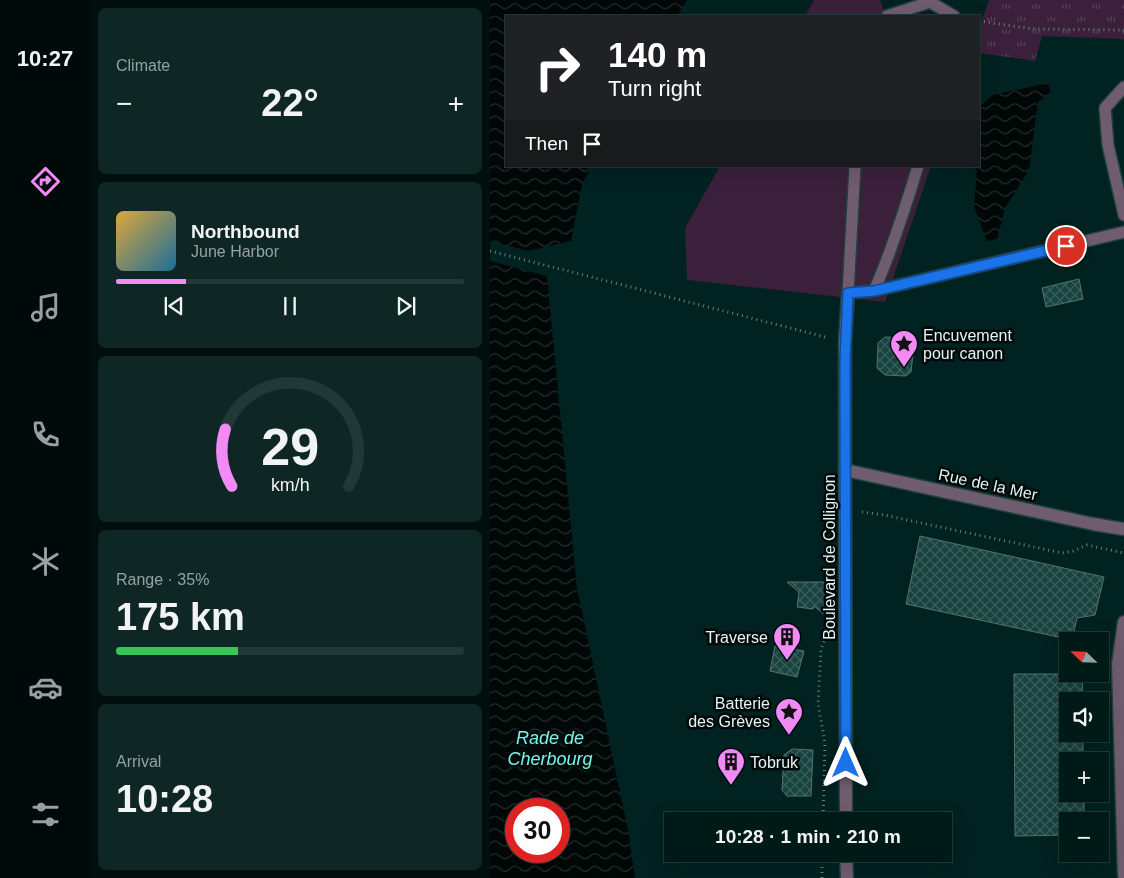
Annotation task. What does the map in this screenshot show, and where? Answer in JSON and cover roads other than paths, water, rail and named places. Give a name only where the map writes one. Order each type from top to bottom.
[{"type":"street","name":"Boulevard de Collignon","points":[[846,812],[845,342],[848,293]]},
{"type":"street","name":"Rue de la Mer","points":[[845,470],[1093,524],[1124,529]]},
{"type":"street","points":[[1124,622],[1118,664],[1124,875]]},
{"type":"street","points":[[846,862],[847,878]]},
{"type":"lane","points":[[890,15],[930,2],[952,15]]},
{"type":"lane","points":[[1124,87],[1105,108],[1108,145],[1124,215]]},
{"type":"lane","points":[[855,167],[848,293],[874,291],[1124,232]]},
{"type":"lane","points":[[874,291],[898,232],[918,167]]},
{"type":"water","points":[[490,0],[687,0],[678,15],[505,15],[505,167],[591,167],[582,184],[571,241],[528,251],[490,241]]},
{"type":"water","points":[[1048,83],[1051,93],[1038,102],[1029,170],[1005,208],[997,239],[987,241],[974,207],[977,167],[980,167],[981,105],[993,95]]},
{"type":"water","name":"Rade de Cherbourg","points":[[490,261],[547,276],[577,588],[628,830],[635,878],[490,878]]},
{"type":"place","name":"Encuvement pour canon","points":[[904,368]]},
{"type":"place","name":"Traverse","points":[[787,661]]},
{"type":"place","name":"Batterie des Grèves","points":[[789,736]]},
{"type":"place","name":"Tobruk","points":[[731,786]]}]
